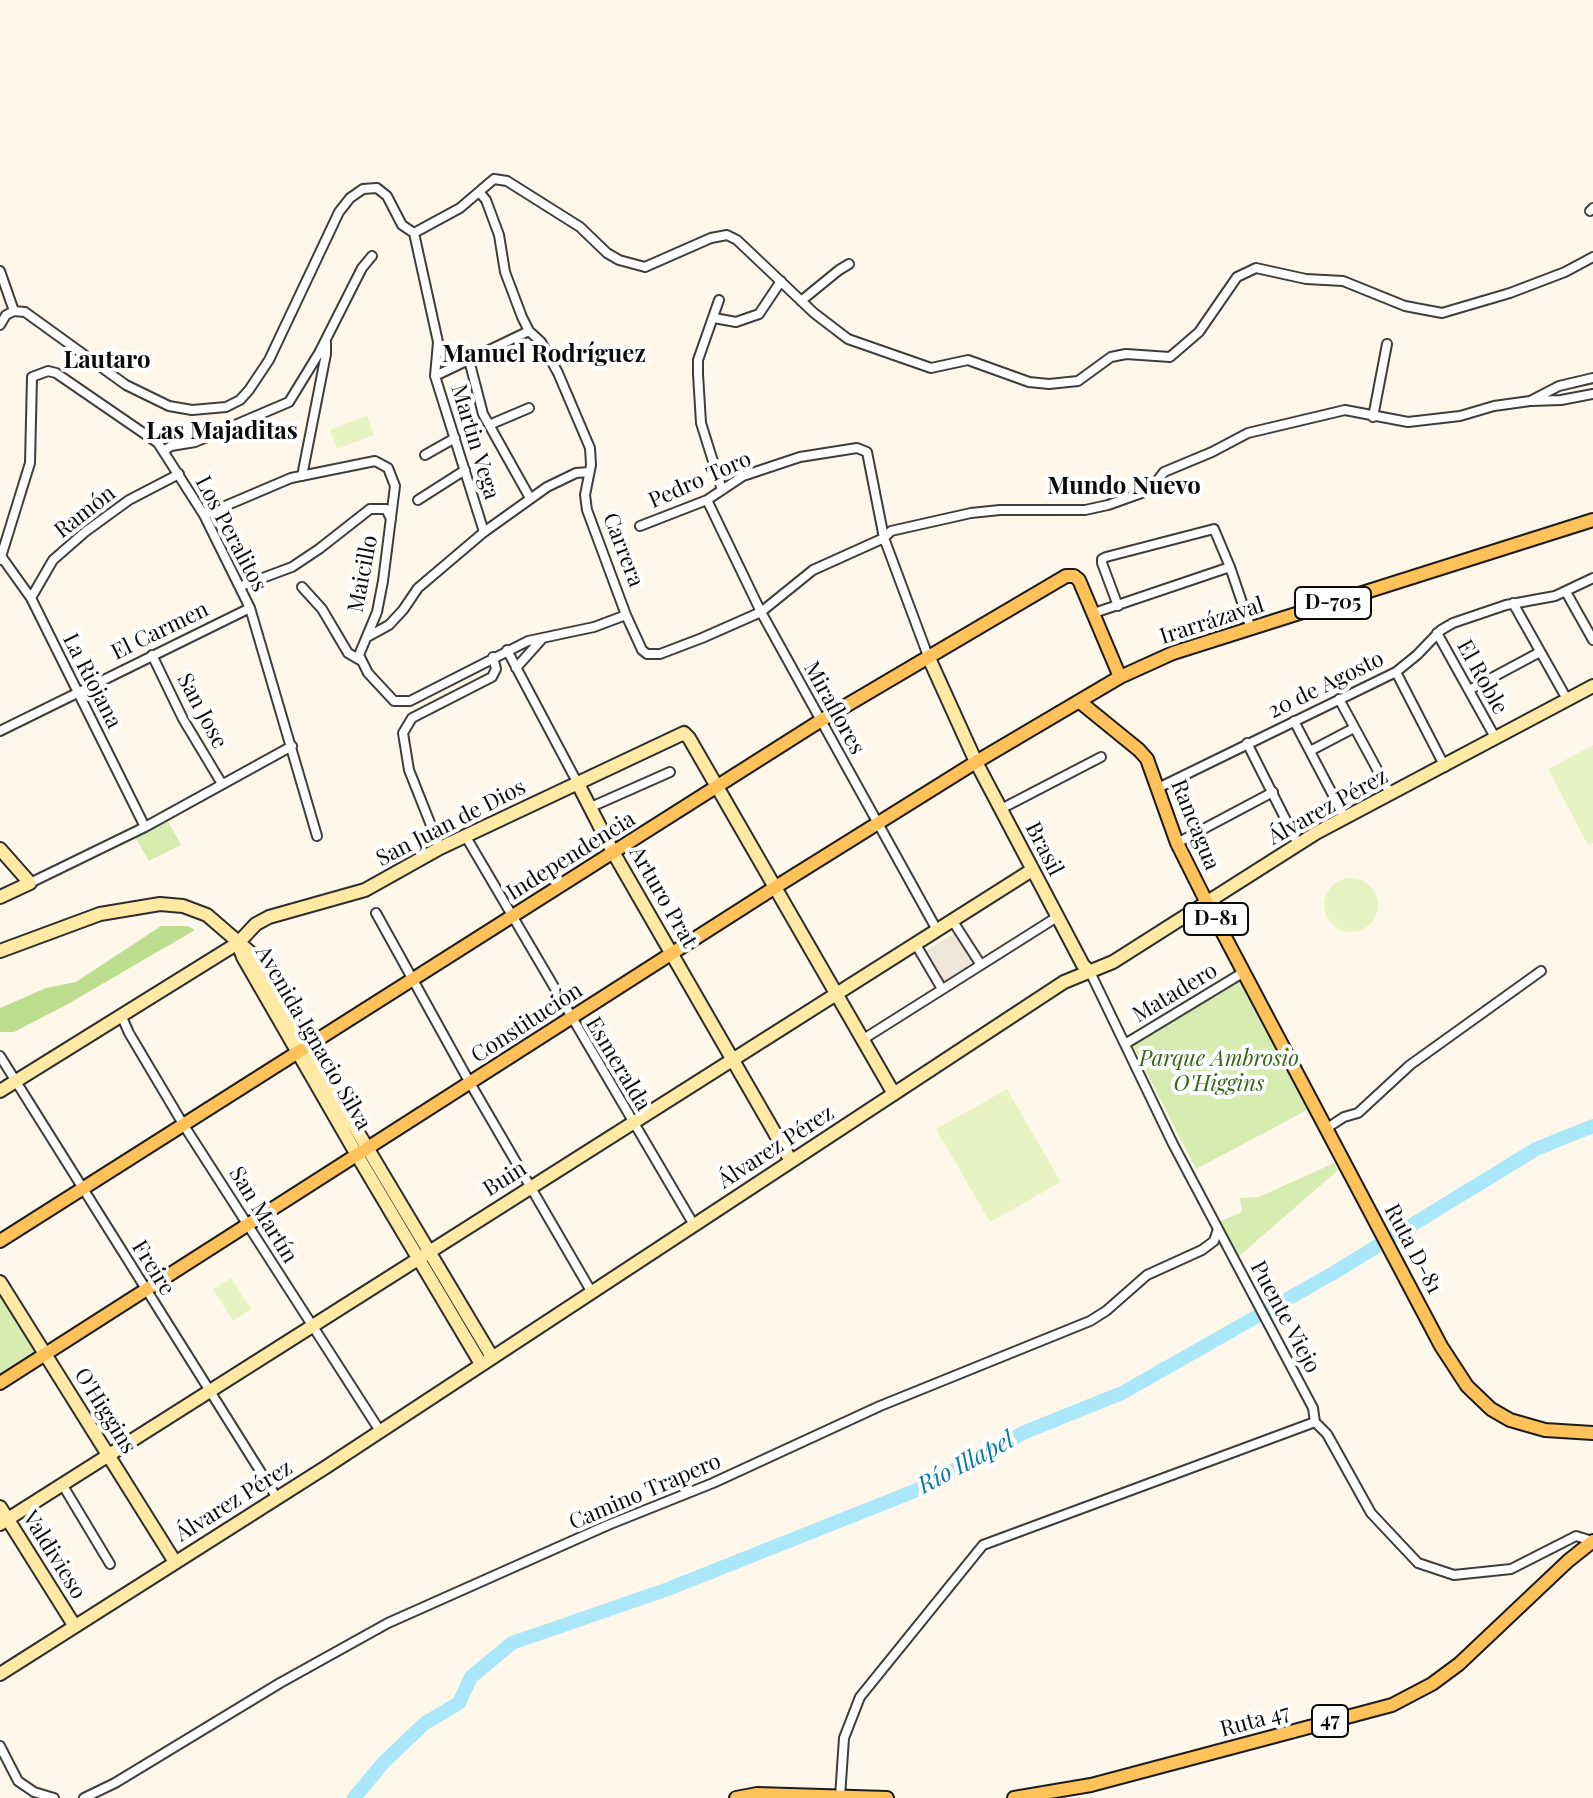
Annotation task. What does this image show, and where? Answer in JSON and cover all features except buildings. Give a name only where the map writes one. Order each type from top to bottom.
[{"type":"main road","name":"Irarrázaval","points":[[1080,702],[1120,677],[1173,653],[1593,520]]},
{"type":"main road","name":"Independencia","points":[[0,1241],[820,721],[1066,576],[1079,580],[1120,677]]},
{"type":"main road","name":"Constitución","points":[[0,1383],[774,888],[976,762],[1080,702]]},
{"type":"main road","name":"Rancagua","points":[[1080,702],[1139,750],[1150,765],[1177,843],[1340,1152]]},
{"type":"main road","name":"Ruta D-81","points":[[1340,1152],[1441,1346],[1474,1395],[1500,1415],[1545,1430],[1593,1433]]},
{"type":"main road","name":"Ruta D-81","points":[[1453,1364],[1484,1396],[1514,1412],[1547,1422],[1593,1426]]},
{"type":"main road","name":"Ruta 47","points":[[1014,1798],[1091,1785],[1392,1705],[1419,1692],[1453,1669],[1593,1541]]},
{"type":"main road","points":[[736,1798],[757,1794],[887,1798]]},
{"type":"street","points":[[414,233],[450,214],[494,179],[507,181],[580,227],[607,253],[638,266],[645,267],[711,238],[727,235],[737,240],[801,301],[848,339],[919,365],[943,367],[968,360],[1029,382],[1064,384],[1078,381],[1111,357],[1126,354],[1170,357],[1199,332],[1237,277],[1256,268],[1306,279],[1343,281],[1405,306],[1442,313],[1510,293],[1565,272],[1593,257]]},
{"type":"street","name":"Martin Vega","points":[[14,311],[25,312],[126,385],[169,406],[192,410],[226,407],[240,400],[269,360],[339,212],[350,198],[363,189],[377,188],[387,196],[402,225],[414,233],[438,342],[435,376],[484,532]]},
{"type":"street","name":"Carrera","points":[[480,193],[486,200],[499,235],[505,272],[529,331],[541,342],[572,401],[590,448],[585,495],[587,510],[642,650],[647,654],[660,654],[761,612]]},
{"type":"street","points":[[165,450],[195,442],[289,402],[326,340],[362,268],[372,256]]},
{"type":"street","points":[[801,301],[849,264]]},
{"type":"street","points":[[0,271],[14,311],[6,315],[0,325]]},
{"type":"street","points":[[714,318],[736,322],[759,314],[781,281]]},
{"type":"street","points":[[719,300],[698,360],[698,374],[701,423],[722,490]]},
{"type":"street","points":[[435,376],[529,331]]},
{"type":"street","points":[[302,476],[326,354],[326,340]]},
{"type":"street","points":[[1373,417],[1387,344]]},
{"type":"street","points":[[469,360],[483,414],[530,498]]},
{"type":"street","name":"Los Peralitos","points":[[1,558],[30,463],[32,377],[48,371],[56,373],[165,450],[204,515],[250,608],[317,836]]},
{"type":"street","points":[[1530,401],[1559,386],[1593,378]]},
{"type":"street","points":[[761,612],[813,570],[884,538],[891,531],[971,513],[1028,508],[1085,510],[1108,505],[1150,490],[1164,472],[1248,433],[1345,410],[1408,422],[1460,416],[1494,406],[1593,394]]},
{"type":"street","points":[[489,425],[529,408]]},
{"type":"street","points":[[425,455],[455,438]]},
{"type":"street","name":"Pedro Toro","points":[[640,526],[707,500],[743,476],[800,457],[857,448],[867,452]]},
{"type":"street","name":"Brasil","points":[[867,452],[884,538],[928,656],[976,762],[1057,917],[1090,972],[1227,1248]]},
{"type":"street","name":"Maicillo","points":[[204,515],[291,478],[375,461],[388,468],[395,486],[391,520],[377,612],[368,637],[361,646],[360,661]]},
{"type":"street","points":[[418,500],[465,470]]},
{"type":"street","points":[[368,637],[389,625],[418,588],[484,532],[547,487],[576,473],[589,472]]},
{"type":"street","name":"Ramón","points":[[31,598],[53,560],[85,532],[129,500],[179,474]]},
{"type":"street","name":"Miraflores","points":[[707,500],[761,612],[937,930]]},
{"type":"street","points":[[241,586],[292,567],[370,509],[386,509],[391,520]]},
{"type":"street","points":[[1118,606],[1102,559],[1214,529],[1251,629]]},
{"type":"street","name":"La Riojana","points":[[1,558],[31,598],[145,827]]},
{"type":"street","points":[[1094,613],[1230,567]]},
{"type":"street","name":"20 de Agosto","points":[[1158,788],[1396,672],[1437,633],[1453,623],[1513,603],[1548,598],[1593,578]]},
{"type":"street","points":[[302,587],[322,609],[348,653],[360,661],[394,701],[410,701],[528,641],[594,627],[626,615]]},
{"type":"street","points":[[1566,592],[1593,640]]},
{"type":"street","points":[[1513,603],[1568,701]]},
{"type":"street","name":"El Carmen","points":[[0,731],[250,608]]},
{"type":"street","name":"El Roble","points":[[1437,633],[1496,739]]},
{"type":"street","points":[[516,668],[541,640]]},
{"type":"street","name":"Arturo Prat","points":[[507,650],[613,852],[791,1161]]},
{"type":"street","points":[[1469,690],[1540,652]]},
{"type":"street","name":"San Jose","points":[[152,655],[183,719],[222,784]]},
{"type":"street","points":[[440,848],[409,770],[403,733],[412,718],[492,677],[496,669],[493,657]]},
{"type":"street","points":[[1396,672],[1445,767]]},
{"type":"street","name":"Álvarez Pérez","points":[[0,1674],[277,1498],[1064,982],[1113,962],[1298,844],[1593,686]]},
{"type":"street","points":[[1339,699],[1391,795]]},
{"type":"street","points":[[1294,721],[1345,818]]},
{"type":"street","points":[[1310,751],[1354,728]]},
{"type":"street","name":"San Juan de Dios","points":[[0,1091],[238,943],[256,924],[269,917],[365,890],[440,848],[684,733],[717,788]]},
{"type":"street","points":[[1247,743],[1298,844]]},
{"type":"street","points":[[0,897],[145,827],[292,746]]},
{"type":"street","points":[[1001,809],[1101,757]]},
{"type":"street","points":[[591,807],[670,772]]},
{"type":"street","points":[[717,788],[894,1094]]},
{"type":"street","points":[[1177,843],[1273,792]]},
{"type":"street","name":"Esmeralda","points":[[466,837],[570,1019],[694,1225]]},
{"type":"street","points":[[0,849],[30,883]]},
{"type":"street","name":"Buin","points":[[4,1521],[1032,870]]},
{"type":"street","name":"Avenida Ignacio Silva","points":[[0,951],[100,914],[160,904],[183,906],[207,915],[251,953],[362,1152],[486,1360]]},
{"type":"street","points":[[376,913],[591,1291]]},
{"type":"street","points":[[862,1040],[1057,917]]},
{"type":"street","points":[[952,920],[981,965]]},
{"type":"street","points":[[915,943],[942,989]]},
{"type":"street","points":[[1327,1128],[1344,1117],[1358,1113],[1410,1065],[1541,971]]},
{"type":"street","name":"Matadero","points":[[1125,1044],[1244,972]]},
{"type":"street","name":"San Martín","points":[[121,1015],[183,1124],[380,1431]]},
{"type":"street","name":"Freire","points":[[0,1056],[277,1498]]},
{"type":"street","name":"Camino Trapero","points":[[84,1798],[115,1783],[280,1683],[388,1623],[608,1525],[713,1483],[880,1406],[1090,1321],[1147,1275],[1202,1250],[1214,1241],[1218,1229]]},
{"type":"street","name":"Puente Viejo","points":[[1227,1248],[1310,1402],[1316,1416],[1315,1422]]},
{"type":"street","name":"O'Higgins","points":[[0,1282],[175,1562]]},
{"type":"street","points":[[840,1797],[844,1738],[860,1697],[983,1545],[1315,1422],[1327,1434],[1371,1513],[1418,1563],[1454,1575],[1511,1569],[1576,1536],[1593,1541]]},
{"type":"street","points":[[62,1484],[110,1564]]},
{"type":"street","name":"Valdivieso","points":[[0,1507],[4,1521],[74,1625]]},
{"type":"street","points":[[0,1746],[18,1781],[34,1792],[54,1798]]},
{"type":"green space","points":[[367,415],[374,435],[337,449],[330,430]]},
{"type":"green space","points":[[1593,745],[1593,843],[1588,845],[1548,769]]},
{"type":"green space","points":[[168,821],[181,845],[149,861],[135,837]]},
{"type":"green space","points":[[1351,878],[1370,886],[1378,905],[1370,924],[1351,932],[1332,924],[1324,905],[1332,886]]},
{"type":"green space","points":[[161,926],[188,926],[195,930],[66,1005],[14,1032],[0,1032],[0,1008],[46,988],[76,982]]},
{"type":"green space","name":"Parque Ambrosio O'Higgins","points":[[1245,977],[1311,1108],[1196,1169],[1131,1042]]},
{"type":"green space","points":[[1007,1089],[1061,1182],[990,1222],[936,1129]]},
{"type":"green space","points":[[1334,1163],[1337,1171],[1238,1257],[1218,1222],[1242,1212],[1240,1198],[1259,1197]]},
{"type":"green space","points":[[231,1278],[251,1309],[233,1321],[213,1289]]},
{"type":"green space","points":[[0,1292],[35,1346],[33,1356],[0,1378]]},
{"type":"shaded area","points":[[958,931],[978,964],[942,986],[922,953]]},
{"type":"waterway","name":"Río Illapel","points":[[354,1798],[383,1763],[425,1723],[459,1703],[471,1677],[512,1643],[668,1589],[917,1490],[1025,1432],[1122,1393],[1335,1272],[1536,1149],[1593,1126]]},
{"type":"district","name":"Manuel Rodríguez","points":[[544,355]]},
{"type":"district","name":"Lautaro","points":[[107,361]]},
{"type":"district","name":"Las Majaditas","points":[[222,432]]},
{"type":"district","name":"Mundo Nuevo","points":[[1124,487]]}]
